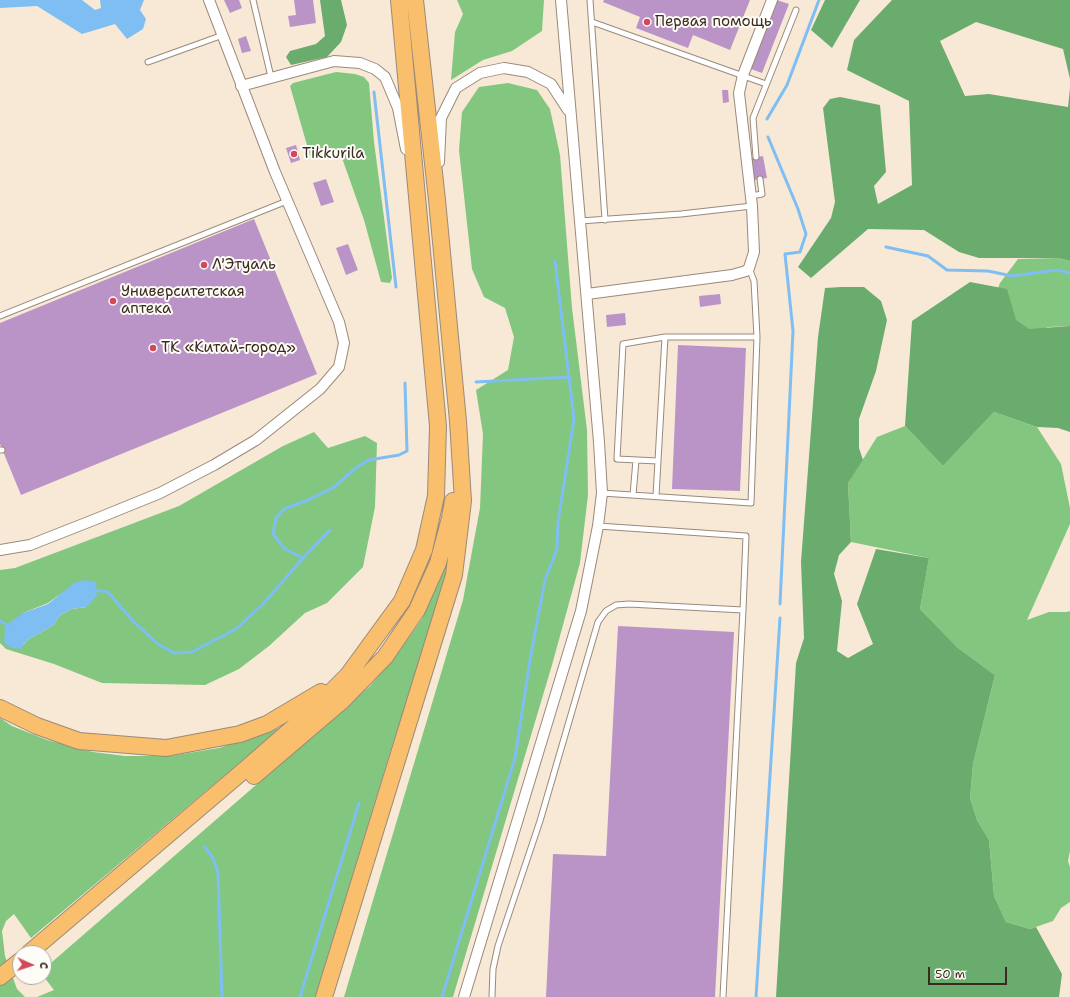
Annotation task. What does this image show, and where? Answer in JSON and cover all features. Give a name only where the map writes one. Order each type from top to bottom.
[{"type":"main road","points":[[394,0],[401,22]]},
{"type":"main road","points":[[38,945],[249,766],[312,711],[348,675],[402,601],[424,550],[436,496],[438,426],[399,0]]},
{"type":"main road","points":[[324,997],[454,575],[463,501],[459,458],[458,422],[437,200],[415,0]]},
{"type":"main road","points":[[51,945],[342,701],[385,657],[417,610],[438,563],[450,518],[459,458]]},
{"type":"main road","points":[[0,708],[37,726],[79,741],[166,748],[240,734],[267,724],[348,675]]},
{"type":"main road","points":[[0,977],[12,967]]},
{"type":"main road","points":[[0,987],[12,977]]},
{"type":"street","points":[[0,550],[30,545],[160,493],[214,466],[256,440],[320,389],[338,367],[344,342],[340,322],[287,201],[241,86],[209,0]]},
{"type":"street","points":[[464,997],[581,611],[598,526],[602,493],[587,294],[561,0]]},
{"type":"street","points":[[587,294],[732,275],[746,271],[749,268],[754,252],[751,201],[739,93],[742,75],[772,0]]},
{"type":"street","points":[[241,86],[334,61],[360,63],[375,69],[385,77],[398,108],[417,208]]},
{"type":"street","points":[[437,200],[441,118],[456,88],[480,73],[492,70],[504,68],[528,72],[551,84],[570,112]]},
{"type":"lane","points":[[253,0],[271,77]]},
{"type":"lane","points":[[590,0],[605,220]]},
{"type":"lane","points":[[756,157],[752,118],[796,10]]},
{"type":"lane","points":[[592,22],[728,72],[742,75],[766,84]]},
{"type":"lane","points":[[148,62],[223,35]]},
{"type":"lane","points":[[580,221],[681,214],[751,201],[762,194],[760,180]]},
{"type":"lane","points":[[0,316],[287,201]]},
{"type":"lane","points":[[602,493],[751,503],[757,337],[754,281],[749,268]]},
{"type":"lane","points":[[658,461],[617,459],[623,344],[665,337],[757,337]]},
{"type":"lane","points":[[656,496],[665,337]]},
{"type":"lane","points":[[633,495],[636,460]]},
{"type":"lane","points":[[598,526],[746,536],[722,997]]},
{"type":"lane","points":[[492,997],[493,969],[498,946],[540,821],[598,622],[606,611],[616,606],[629,604],[743,610]]},
{"type":"green space","points":[[320,0],[341,0],[347,25],[341,42],[327,57],[291,65],[286,57],[290,51],[316,44],[325,36]]},
{"type":"green space","points":[[457,0],[544,0],[542,31],[512,51],[483,60],[451,80],[455,32],[463,14]]},
{"type":"green space","points":[[825,0],[860,0],[832,48],[811,30]]},
{"type":"green space","points":[[892,0],[1070,0],[1070,79],[1063,49],[976,22],[940,41],[965,96],[989,94],[1068,107],[1070,88],[1070,261],[1058,258],[979,258],[959,252],[924,230],[868,229],[811,278],[798,267],[831,218],[835,202],[823,108],[830,99],[840,97],[880,105],[886,172],[874,186],[878,204],[912,185],[909,101],[847,70],[854,40]]},
{"type":"green space","points":[[336,72],[355,74],[364,77],[369,83],[374,142],[392,278],[390,283],[381,282],[364,220],[342,158],[333,151],[311,159],[290,86],[293,83]]},
{"type":"green space","points":[[508,83],[537,90],[550,109],[560,155],[572,308],[587,430],[588,495],[580,563],[552,665],[453,997],[344,997],[463,600],[480,508],[483,434],[476,390],[508,370],[514,337],[505,308],[484,297],[472,269],[459,150],[462,112],[479,87]]},
{"type":"green space","points":[[1058,258],[1070,261],[1070,326],[1048,327],[1023,339],[994,299],[1000,283],[1018,259]]},
{"type":"green space","points":[[970,282],[1007,289],[1016,320],[1029,329],[1070,326],[1070,432],[1058,428],[1037,427],[994,412],[943,466],[905,426],[912,321]]},
{"type":"green space","points":[[864,287],[881,301],[887,320],[876,371],[859,419],[859,448],[863,460],[848,483],[851,542],[839,555],[834,574],[842,601],[837,651],[848,658],[873,644],[857,604],[876,549],[929,558],[920,609],[958,648],[995,675],[973,764],[970,798],[977,820],[989,840],[994,896],[1006,922],[1030,929],[1036,927],[1062,974],[1059,997],[776,997],[796,663],[804,638],[801,562],[818,337],[825,288]]},
{"type":"green space","points":[[994,412],[1037,427],[1061,464],[1070,508],[1070,524],[1027,620],[1049,612],[1070,611],[1070,851],[1068,861],[1070,867],[1070,902],[1061,908],[1053,921],[1030,929],[1006,922],[994,896],[989,840],[977,820],[970,798],[973,764],[995,675],[958,648],[920,609],[929,558],[851,542],[848,483],[877,437],[905,426],[943,466]]},
{"type":"green space","points":[[314,432],[328,448],[365,436],[377,443],[375,507],[363,567],[327,603],[305,613],[269,646],[239,669],[205,685],[102,683],[54,664],[6,649],[0,643],[0,570],[15,568],[179,506],[283,446]],"holes":[[[59,595],[87,607],[71,609],[59,616],[54,625],[29,639],[23,645],[23,613],[48,603]]]},
{"type":"green space","points":[[452,550],[438,609],[393,743],[315,997],[37,997],[54,990],[50,985],[52,985],[52,962],[370,686],[398,653],[422,619]]},
{"type":"green space","points":[[0,718],[12,726],[47,740],[93,752],[125,756],[170,756],[219,748],[282,727],[31,938],[14,914],[6,921],[2,931],[5,956],[12,975],[12,985],[16,985],[17,989],[25,997],[0,997]]},
{"type":"water","points":[[0,0],[82,0],[95,10],[101,8],[100,0],[144,0],[140,10],[146,19],[143,29],[127,39],[115,24],[82,34],[37,6],[0,8]]},
{"type":"water","points":[[84,580],[96,582],[97,596],[86,607],[71,609],[59,616],[54,625],[29,639],[23,645],[22,649],[11,648],[4,643],[5,626],[23,613],[48,604],[74,583]]},
{"type":"building","points":[[224,0],[239,0],[242,8],[230,13]]},
{"type":"building","points":[[294,0],[313,0],[316,23],[290,27],[288,16],[296,15]]},
{"type":"building","points":[[604,0],[750,0],[730,50],[693,35],[688,48],[636,28],[640,17],[603,2]]},
{"type":"building","points":[[777,0],[789,4],[762,73],[751,69]]},
{"type":"building","points":[[246,36],[251,51],[242,53],[238,39]]},
{"type":"building","points":[[722,90],[728,90],[729,102],[723,103]]},
{"type":"building","points":[[296,145],[300,160],[291,163],[286,148]]},
{"type":"building","points":[[763,156],[767,178],[754,180],[751,158]]},
{"type":"building","points":[[326,179],[334,202],[321,206],[313,183]]},
{"type":"building","name":"ТК «Китай-город»","points":[[254,219],[317,374],[21,495],[0,444],[0,323]]},
{"type":"building","points":[[348,244],[358,270],[346,275],[336,248]]},
{"type":"building","points":[[720,294],[721,304],[700,307],[699,296]]},
{"type":"building","points":[[625,313],[626,325],[607,327],[606,315]]},
{"type":"building","points":[[678,345],[746,348],[740,491],[672,489]]},
{"type":"building","points":[[618,626],[734,632],[715,997],[546,997],[553,854],[606,856]]},
{"type":"waterway","points":[[767,119],[787,85],[819,0]]},
{"type":"waterway","points":[[374,92],[396,287]]},
{"type":"waterway","points":[[768,137],[798,209],[806,234],[800,252],[785,254],[793,331],[780,604]]},
{"type":"waterway","points":[[886,247],[928,256],[947,270],[988,271],[1012,276],[1057,270],[1070,273]]},
{"type":"waterway","points":[[442,997],[515,758],[531,654],[545,580],[557,549],[558,522],[574,419],[555,261]]},
{"type":"waterway","points":[[476,382],[570,377]]},
{"type":"waterway","points":[[93,590],[108,592],[133,621],[158,644],[174,653],[192,652],[236,629],[264,603],[303,558],[285,549],[273,534],[276,518],[284,509],[333,488],[357,467],[369,460],[399,455],[407,451],[405,383]]},
{"type":"waterway","points":[[303,558],[330,530]]},
{"type":"waterway","points":[[756,997],[780,618]]},
{"type":"waterway","points":[[0,621],[11,627]]},
{"type":"waterway","points":[[300,997],[359,803]]},
{"type":"waterway","points":[[204,846],[213,858],[218,873],[222,997]]},
{"type":"place","name":"Первая помощь","points":[[647,22]]},
{"type":"place","name":"Tikkurila","points":[[294,154]]},
{"type":"place","name":"Л'Этуаль","points":[[204,265]]},
{"type":"place","name":"Университетская аптека","points":[[113,301]]},
{"type":"place","name":"ТК «Китай-город»","points":[[153,348]]}]
